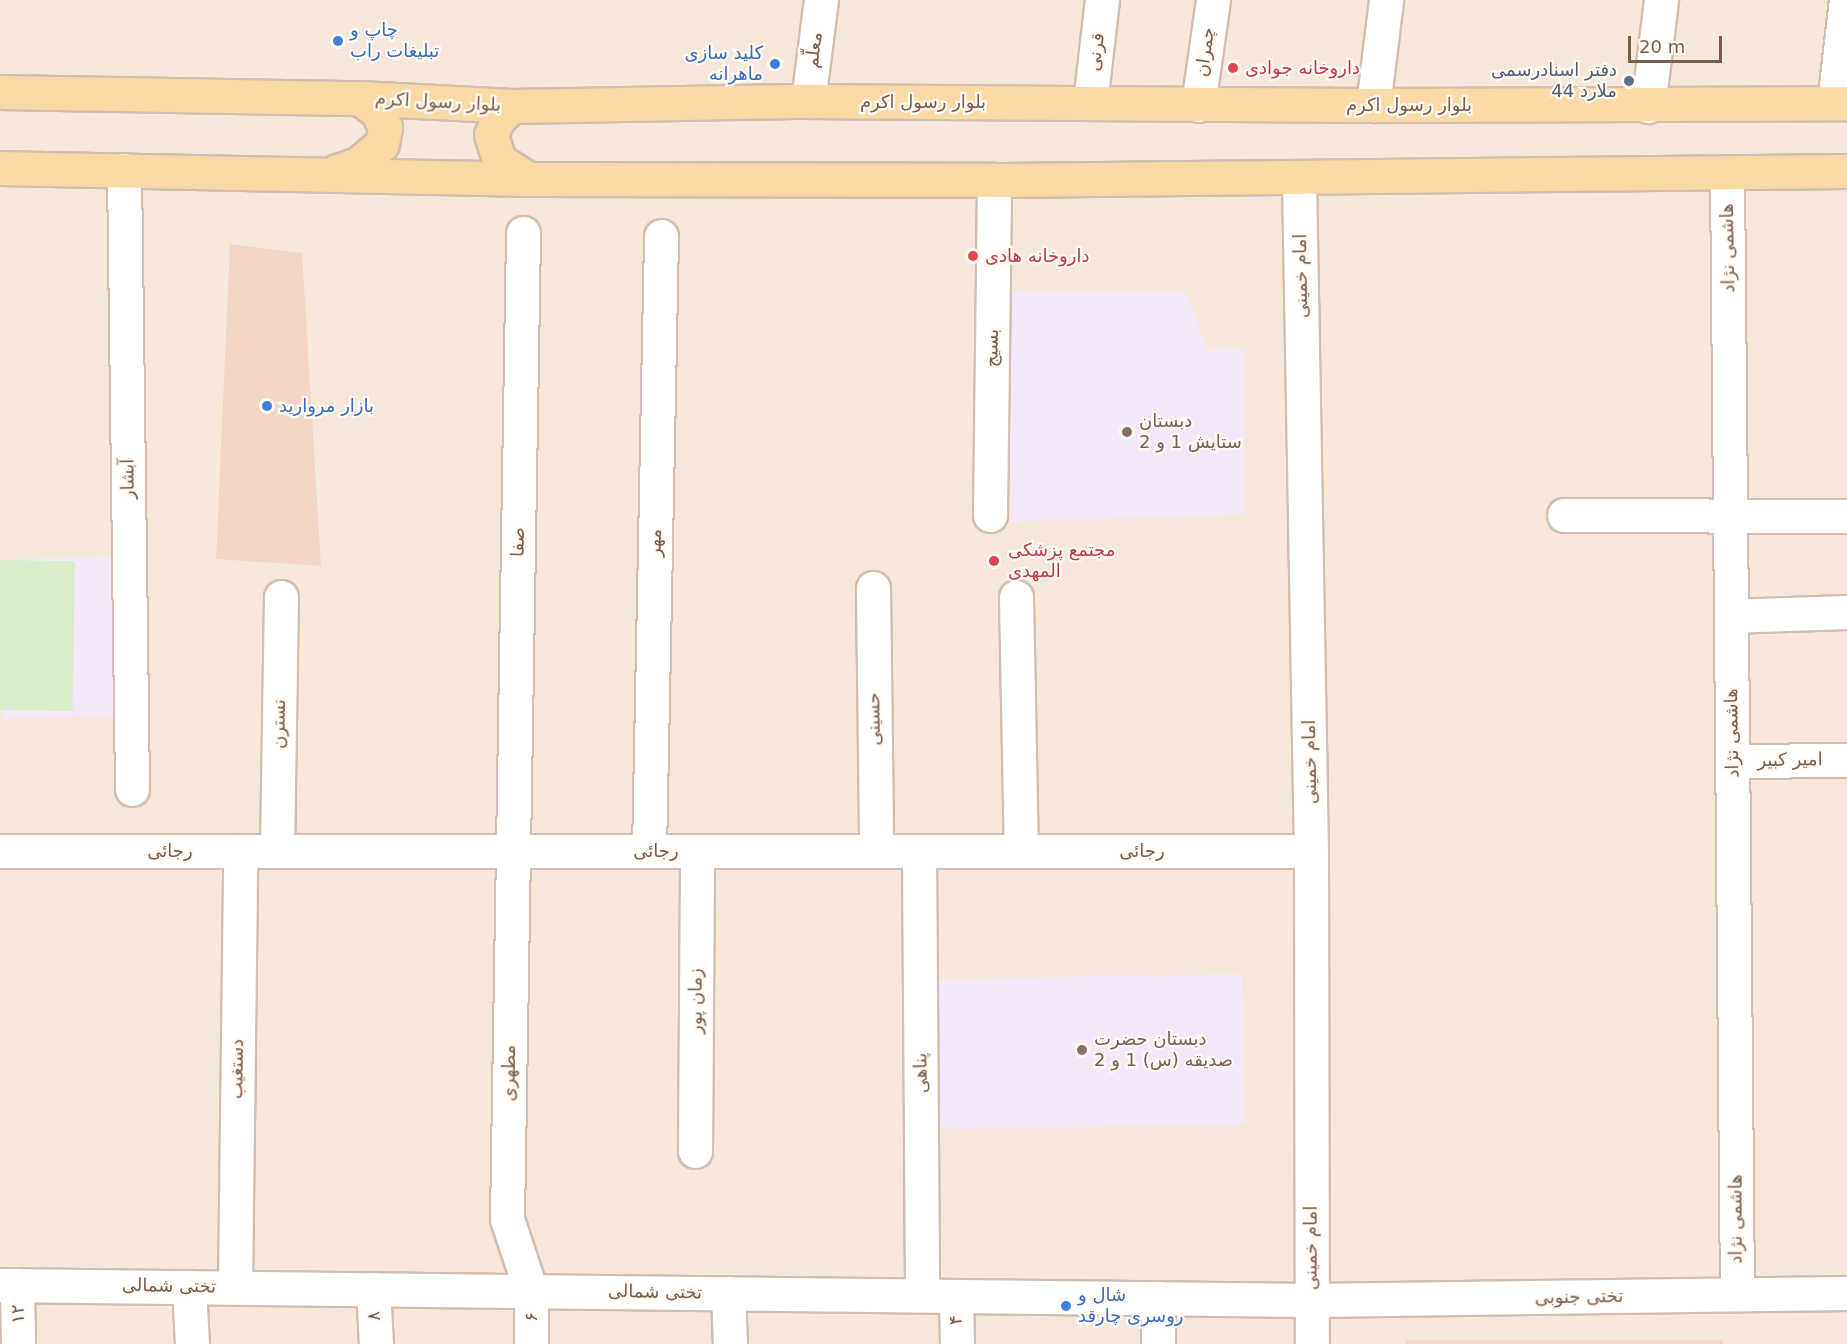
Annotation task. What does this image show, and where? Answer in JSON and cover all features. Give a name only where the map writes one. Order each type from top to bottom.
[{"type":"main road","name":"بلوار رسول اکرم","points":[[0,92],[359,98],[512,106],[808,101],[1648,106],[1841,103]]},
{"type":"main road","points":[[329,174],[358,164],[382,144],[385,127],[377,111],[359,98]]},
{"type":"main road","points":[[512,106],[498,119],[491,135],[499,160],[528,179]]},
{"type":"main road","points":[[0,168],[528,179],[994,180],[1299,179],[1847,171]]},
{"type":"street","name":"معلّم","points":[[808,101],[821,0]]},
{"type":"street","name":"قرنی","points":[[1090,103],[1101,0]]},
{"type":"street","name":"چمران","points":[[1198,105],[1213,0]]},
{"type":"street","points":[[1373,105],[1386,0]]},
{"type":"street","points":[[1648,106],[1661,0]]},
{"type":"street","points":[[1841,103],[1846,0]]},
{"type":"street","name":"آبشار","points":[[124,170],[132,789]]},
{"type":"street","name":"هاشمی نژاد","points":[[1727,172],[1737,1294]]},
{"type":"street","name":"امام خمینی","points":[[1299,179],[1311,851],[1312,1344]]},
{"type":"street","name":"بسیج","points":[[990,515],[994,180]]},
{"type":"street","name":"صفا","points":[[513,851],[523,233]]},
{"type":"street","name":"مهر","points":[[649,851],[661,236]]},
{"type":"street","points":[[1564,515],[1847,516]]},
{"type":"street","name":"حسینی","points":[[873,588],[876,851]]},
{"type":"street","name":"نسترن","points":[[277,851],[281,597]]},
{"type":"street","points":[[1016,597],[1021,851]]},
{"type":"street","points":[[1731,616],[1847,612]]},
{"type":"street","name":"امیر کبیر","points":[[1732,761],[1847,760]]},
{"type":"street","name":"زمان پور","points":[[695,1151],[697,850]]},
{"type":"street","name":"رجائی","points":[[0,851],[1311,851]]},
{"type":"street","name":"دستغیب","points":[[235,1287],[240,851]]},
{"type":"street","name":"مطهری","points":[[513,851],[507,1219],[531,1291]]},
{"type":"street","name":"پناهی","points":[[919,851],[922,1295]]},
{"type":"street","name":"تختی شمالی","points":[[8,1285],[1311,1300]]},
{"type":"street","name":"۱۲","points":[[8,1285],[18,1344]]},
{"type":"street","points":[[189,1287],[192,1344]]},
{"type":"street","name":"۸","points":[[372,1289],[376,1344]]},
{"type":"street","name":"۶","points":[[531,1291],[531,1344]]},
{"type":"street","points":[[728,1293],[730,1344]]},
{"type":"street","name":"تختی جنوبی","points":[[1311,1300],[1847,1293]]},
{"type":"street","name":"۴","points":[[956,1296],[957,1344]]},
{"type":"street","points":[[1158,1298],[1158,1344]]},
{"type":"shaded area","points":[[0,0],[1847,0],[1847,1344],[0,1344]]},
{"type":"shaded area","name":"دبستان ستایش 1 و 2","points":[[1007,292],[1187,293],[1206,348],[1244,349],[1245,514],[1011,522]]},
{"type":"shaded area","points":[[129,557],[132,716],[3,718],[0,559]]},
{"type":"shaded area","name":"دبستان حضرت صدیقه (س) 1 و 2","points":[[1242,974],[1245,1124],[922,1130],[919,980]]},
{"type":"green space","points":[[0,560],[75,561],[72,711],[0,710]]},
{"type":"building","name":"بازار مروارید","points":[[230,244],[302,253],[321,566],[216,559]]},
{"type":"building","points":[[1406,1340],[1723,1340],[1723,1344],[1406,1344]]},
{"type":"place","name":"چاپ و تبلیغات راب","points":[[338,41]]},
{"type":"place","name":"کلید سازی ماهرانه","points":[[775,64]]},
{"type":"place","name":"داروخانه جوادی","points":[[1233,68]]},
{"type":"place","name":"دفتر اسنادرسمی 44 ملارد","points":[[1629,81]]},
{"type":"place","name":"داروخانه هادی","points":[[973,256]]},
{"type":"place","name":"بازار مروارید","points":[[267,406]]},
{"type":"place","name":"دبستان ستایش 1 و 2","points":[[1127,432]]},
{"type":"place","name":"مجتمع پزشکی المهدی","points":[[994,561]]},
{"type":"place","name":"دبستان حضرت صدیقه (س) 1 و 2","points":[[1082,1050]]},
{"type":"place","name":"شال و روسری چارقد","points":[[1066,1306]]}]
